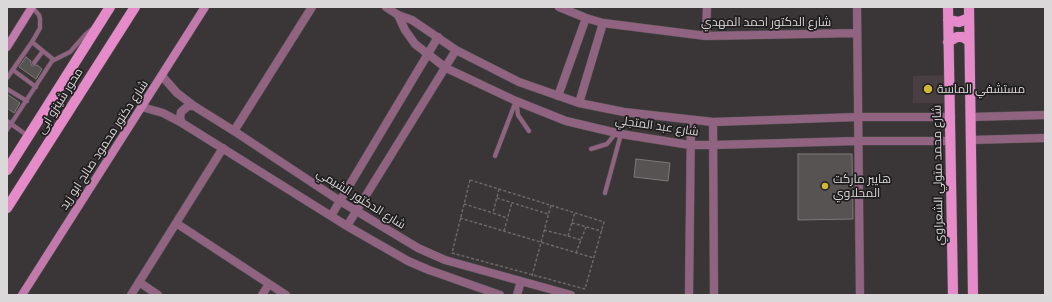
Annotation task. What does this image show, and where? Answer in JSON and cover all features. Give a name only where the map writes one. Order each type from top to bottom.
[{"type":"main road","name":"محور شينزو ابى","points":[[7,170],[110,7]]},
{"type":"main road","name":"محور شينزو ابى","points":[[7,208],[134,7]]},
{"type":"main road","name":"شارع محمد متولي الشعراوي","points":[[948,7],[953,295]]},
{"type":"main road","points":[[969,7],[973,295]]},
{"type":"main road","points":[[948,20],[959,22],[969,18]]},
{"type":"main road","points":[[948,42],[954,38],[960,37],[969,41]]},
{"type":"street","points":[[7,47],[32,7]]},
{"type":"street","name":"شارع دكتور محمود صالح ابو زيد","points":[[22,295],[205,7]]},
{"type":"street","points":[[234,131],[312,7]]},
{"type":"street","name":"شارع عبد المتجلي","points":[[386,7],[398,15],[412,20],[456,50],[519,82],[579,103],[624,112],[713,122],[858,117],[951,116]]},
{"type":"street","name":"شارع الدكتور احمد المهدي","points":[[559,7],[603,23],[706,36],[857,33]]},
{"type":"street","points":[[706,36],[707,7]]},
{"type":"street","points":[[856,7],[860,295]]},
{"type":"street","name":"شارع عبد المتجلي","points":[[398,15],[405,30],[415,44],[446,68],[517,102],[566,121],[618,133],[690,145],[857,141],[951,141]]},
{"type":"street","points":[[558,96],[586,18]]},
{"type":"street","points":[[579,103],[603,23]]},
{"type":"street","points":[[331,216],[438,37]]},
{"type":"street","points":[[347,226],[456,50]]},
{"type":"street","name":"شارع الدكتور الشيمي","points":[[162,76],[177,93],[194,106],[340,201],[418,248],[435,256],[521,281],[531,280],[538,286],[571,295]]},
{"type":"street","points":[[182,123],[180,118],[181,112],[188,106],[194,106]]},
{"type":"street","points":[[142,107],[163,113],[182,123],[347,226],[418,266],[500,295]]},
{"type":"street","points":[[970,117],[1045,115]]},
{"type":"street","points":[[689,295],[691,120]]},
{"type":"street","points":[[713,122],[714,295]]},
{"type":"street","points":[[970,140],[1045,138]]},
{"type":"street","points":[[131,295],[223,148]]},
{"type":"street","points":[[176,223],[286,295]]},
{"type":"street","points":[[517,295],[521,281]]},
{"type":"street","points":[[139,282],[158,295]]},
{"type":"street","points":[[262,295],[269,284]]},
{"type":"street","points":[[535,295],[538,286]]},
{"type":"lane","points":[[7,78],[38,32],[41,23],[39,15],[32,7]]},
{"type":"lane","points":[[7,130],[9,122],[26,101],[54,60],[68,54],[88,32],[98,27]]},
{"type":"lane","points":[[32,42],[54,60]]},
{"type":"lane","points":[[34,63],[43,51]]},
{"type":"lane","points":[[13,70],[36,87]]},
{"type":"lane","points":[[23,78],[27,72]]},
{"type":"lane","points":[[7,89],[14,95],[26,101]]},
{"type":"lane","points":[[517,102],[519,119],[529,131]]},
{"type":"lane","points":[[495,156],[517,102]]},
{"type":"lane","points":[[9,122],[28,136]]},
{"type":"lane","points":[[591,149],[607,144],[618,133]]},
{"type":"lane","points":[[605,193],[618,133]]},
{"type":"path","points":[[469,180],[499,189],[575,212],[604,223],[585,289],[531,280],[453,254],[452,252],[469,180]]},
{"type":"path","points":[[493,213],[499,189]]},
{"type":"path","points":[[497,198],[549,214]]},
{"type":"path","points":[[504,231],[512,202]]},
{"type":"path","points":[[463,204],[507,218]]},
{"type":"path","points":[[531,280],[551,205]]},
{"type":"path","points":[[568,236],[575,212]]},
{"type":"path","points":[[460,218],[594,258]]},
{"type":"path","points":[[572,223],[602,231]]},
{"type":"path","points":[[576,253],[586,227]]},
{"type":"path","points":[[544,230],[581,240]]},
{"type":"shaded area","name":"مستشفي الماسة","points":[[944,75],[944,103],[913,103],[913,76]]},
{"type":"building","points":[[26,57],[31,61],[32,66],[37,65],[42,69],[36,79],[19,67]]},
{"type":"building","points":[[7,94],[20,103],[14,113],[7,108]]},
{"type":"building","name":"هايبر ماركت المحلاوي","points":[[798,154],[852,154],[853,219],[798,220]]},
{"type":"building","points":[[636,159],[670,163],[668,181],[634,177]]},
{"type":"place","name":"مستشفي الماسة","points":[[928,89]]},
{"type":"place","name":"هايبر ماركت المحلاوي","points":[[825,186]]}]
